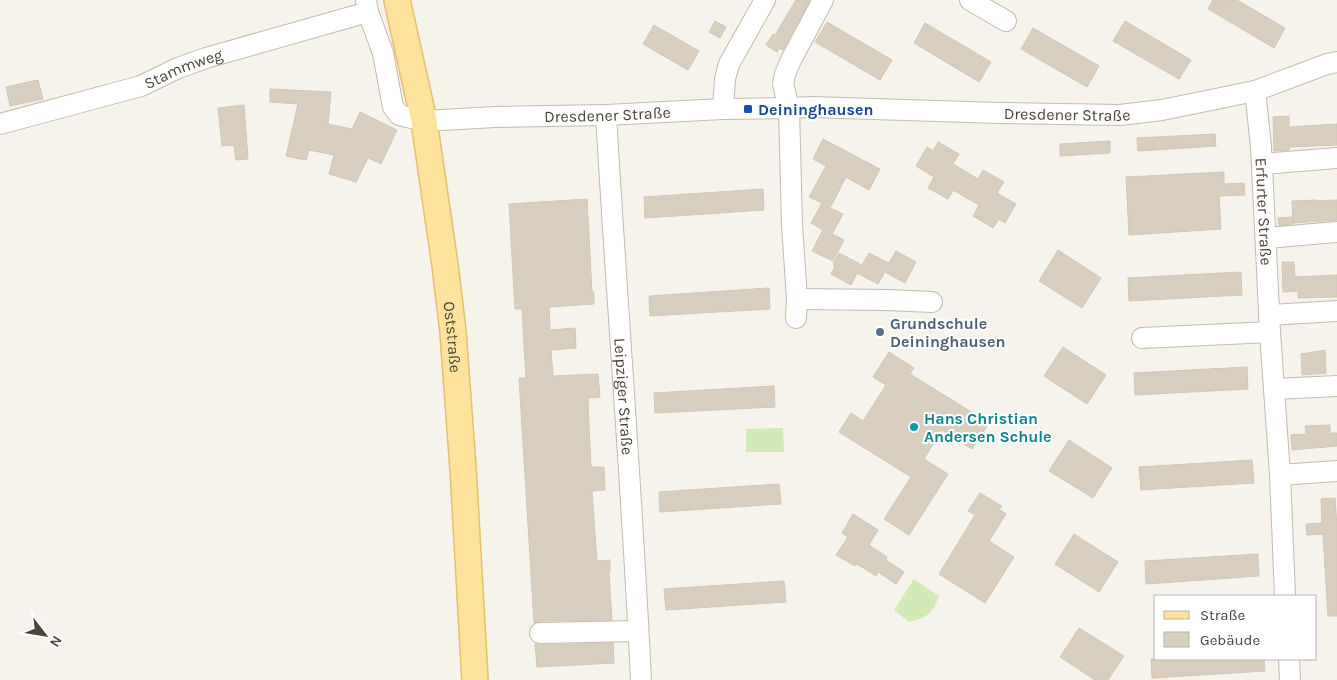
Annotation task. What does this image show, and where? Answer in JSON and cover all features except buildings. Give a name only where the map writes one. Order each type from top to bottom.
[{"type":"main road","name":"Oststraße","points":[[397,0],[424,121],[442,236],[453,332],[475,680]]},
{"type":"street","points":[[723,109],[725,79],[729,64],[766,0]]},
{"type":"street","points":[[823,0],[785,74],[783,84],[790,108],[796,309],[887,300],[932,302]]},
{"type":"street","points":[[970,0],[1006,21]]},
{"type":"street","name":"Stammweg","points":[[0,124],[142,86],[178,68],[206,58],[367,6],[382,53],[392,107],[399,115],[424,121]]},
{"type":"street","name":"Dresdener Straße","points":[[424,121],[811,107],[1120,115],[1162,110],[1255,92],[1327,64],[1337,62]]},
{"type":"street","name":"Erfurter Straße","points":[[1255,92],[1261,146],[1285,595]]},
{"type":"street","name":"Leipziger Straße","points":[[606,115],[641,680]]},
{"type":"street","points":[[1262,164],[1337,158]]},
{"type":"street","points":[[1266,238],[1337,232]]},
{"type":"street","points":[[1142,338],[1270,324],[1337,311]]},
{"type":"street","points":[[1274,389],[1337,386]]},
{"type":"street","points":[[1280,475],[1337,471]]},
{"type":"street","points":[[540,633],[638,631]]},
{"type":"street","points":[[1289,660],[1290,680]]},
{"type":"green space","points":[[783,428],[784,452],[746,452],[746,429]]},
{"type":"green space","points":[[914,579],[939,596],[928,614],[909,622],[894,610]]},
{"type":"place","name":"Deininghausen","points":[[748,109]]},
{"type":"place","name":"Grundschule Deininghausen","points":[[880,332]]},
{"type":"place","name":"Hans Christian Andersen Schule","points":[[914,427]]}]
